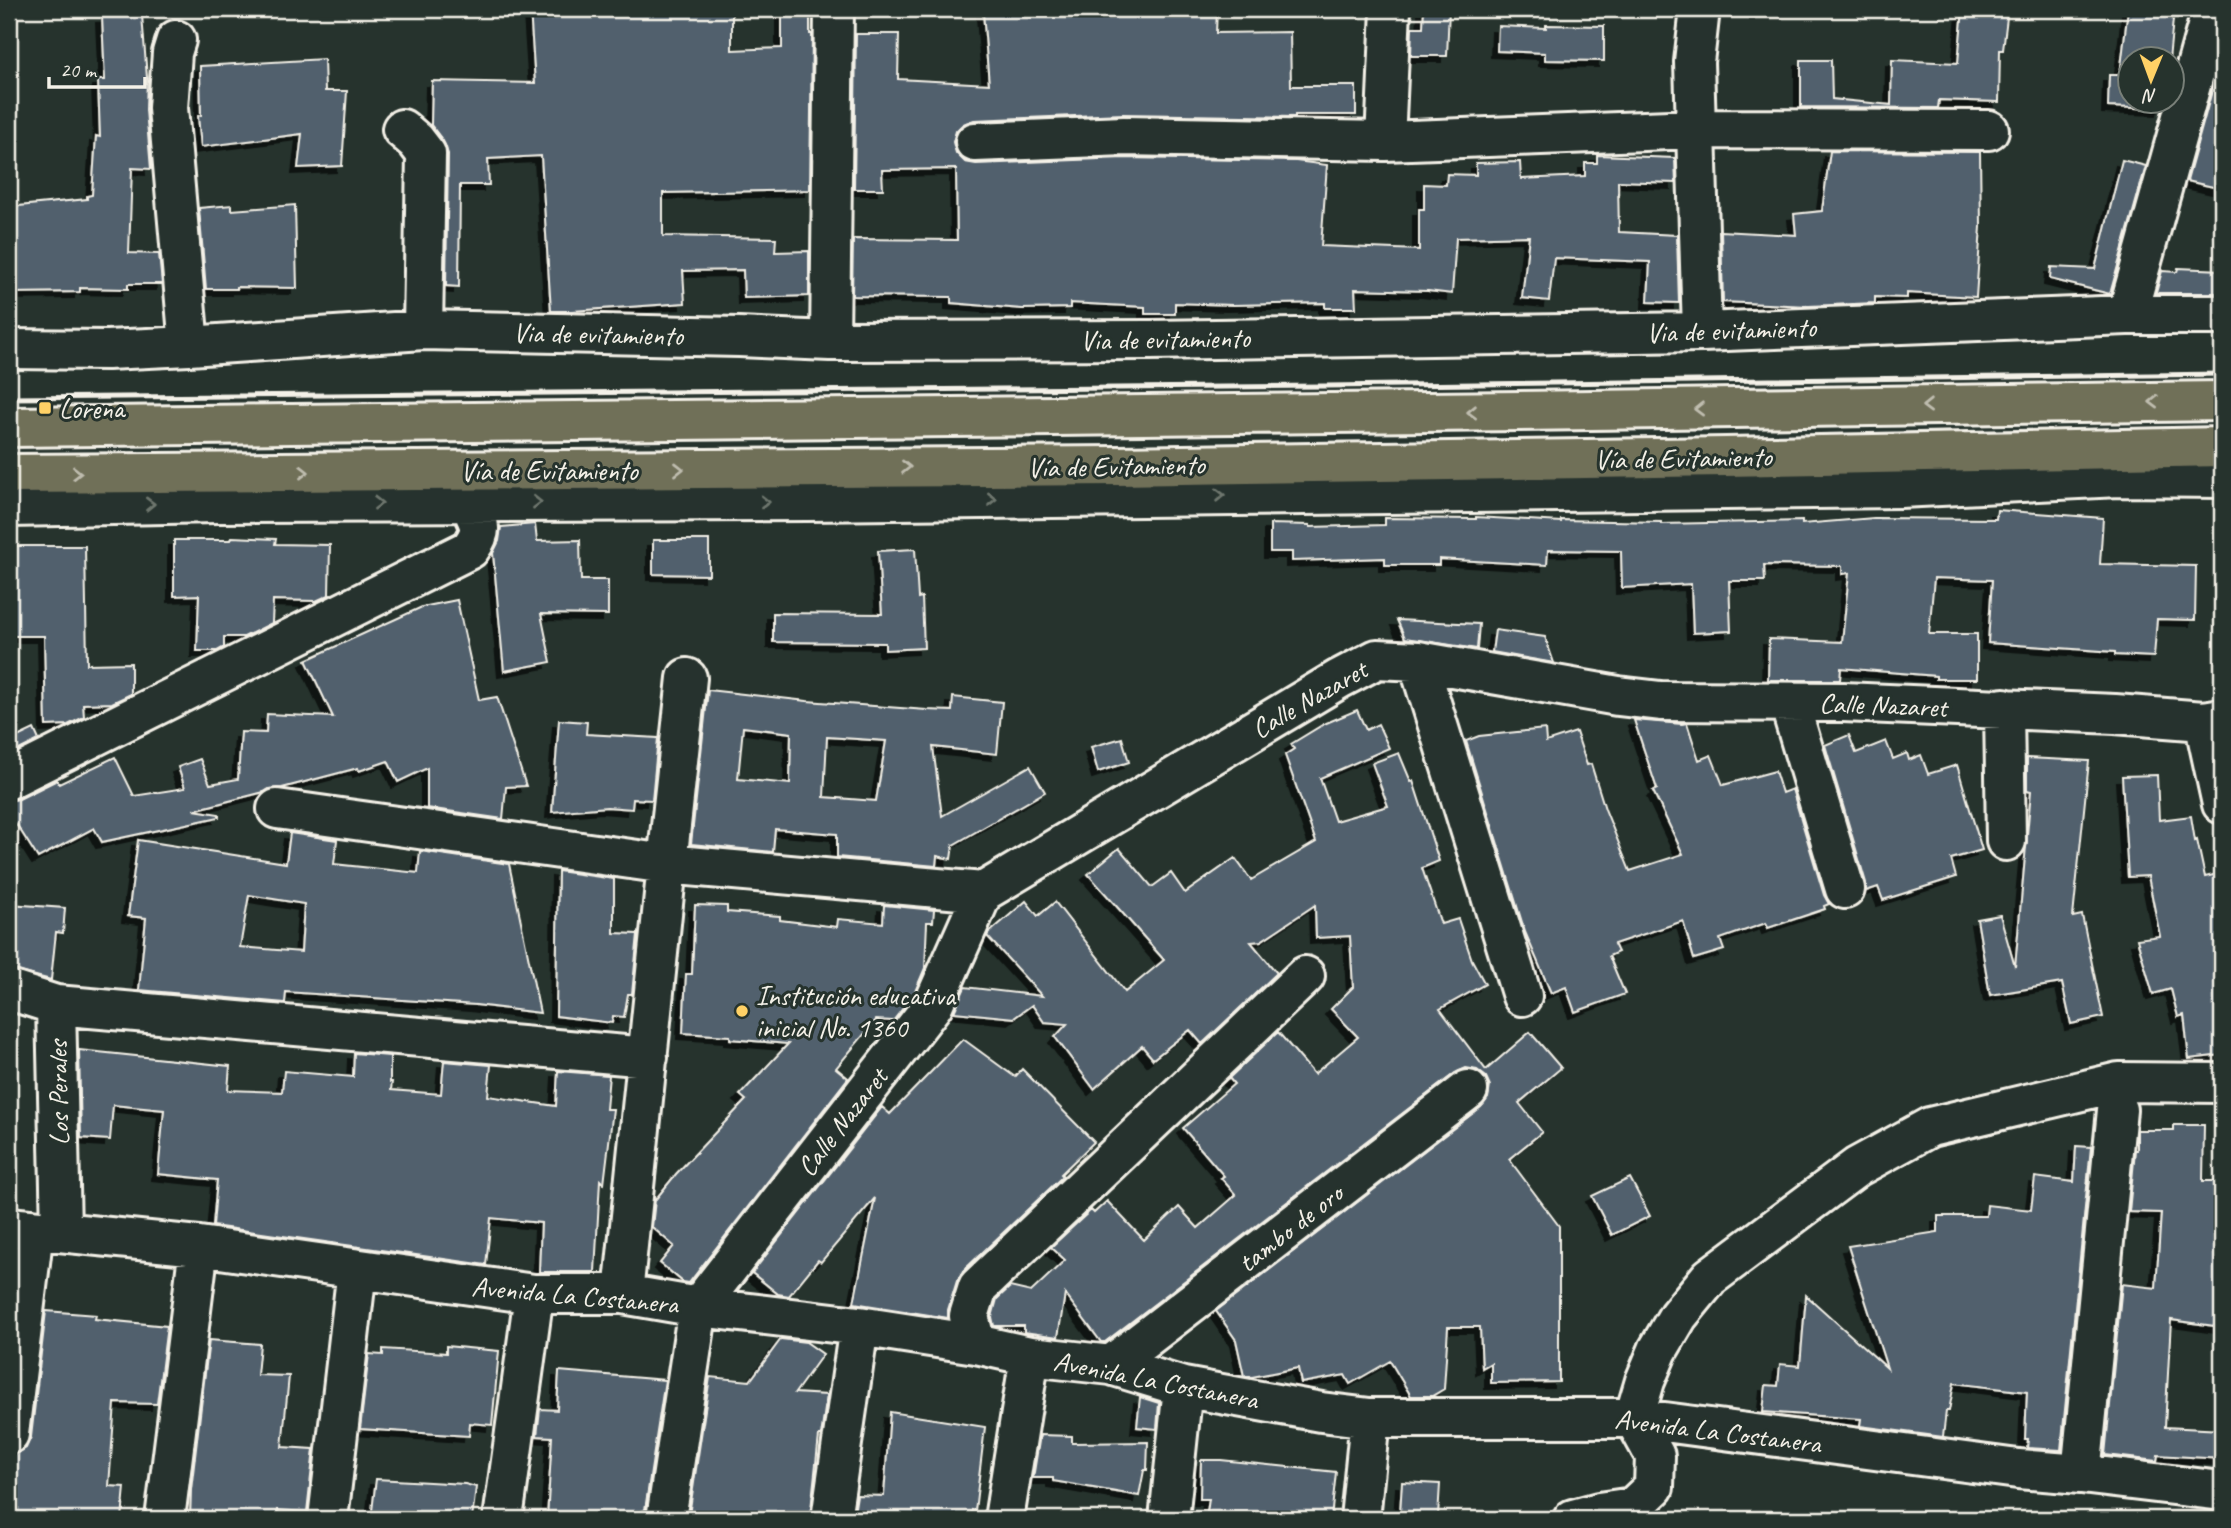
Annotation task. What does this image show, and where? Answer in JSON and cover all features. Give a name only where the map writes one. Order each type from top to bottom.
[{"type":"highway","name":"Vía de Evitamiento","points":[[9,426],[1410,413],[2222,401]]},
{"type":"highway","name":"Vía de Evitamiento","points":[[9,474],[1117,466],[2222,447]]},
{"type":"street","points":[[830,341],[834,9]]},
{"type":"street","points":[[1385,141],[1391,9]]},
{"type":"street","points":[[1700,9],[1694,62],[1702,332]]},
{"type":"street","points":[[2127,315],[2212,9]]},
{"type":"street","points":[[176,40],[172,53],[168,108],[189,346]]},
{"type":"street","points":[[402,129],[416,141],[426,155],[423,330]]},
{"type":"street","points":[[975,142],[1124,135],[1385,141],[1695,129],[1989,130]]},
{"type":"street","name":"Via de evitamiento","points":[[9,349],[107,350],[423,330],[830,341],[1136,340],[1702,332],[2127,315],[2222,315]]},
{"type":"street","points":[[9,507],[1900,488],[2119,477],[2222,478]]},
{"type":"street","points":[[9,779],[470,549],[479,536],[481,526],[469,502]]},
{"type":"street","name":"Calle Nazaret","points":[[698,1307],[933,1005],[982,892],[1377,659],[1418,661],[1661,701],[1843,702],[2213,720]]},
{"type":"street","points":[[1418,661],[1522,996]]},
{"type":"street","points":[[623,1294],[687,678]]},
{"type":"street","points":[[1789,702],[1845,889]]},
{"type":"street","points":[[2004,708],[2006,841]]},
{"type":"street","points":[[2213,720],[2222,804]]},
{"type":"street","points":[[277,809],[666,864],[982,892]]},
{"type":"street","points":[[976,1344],[969,1316],[978,1287],[1305,976]]},
{"type":"street","name":"Los Perales","points":[[9,990],[56,1005],[35,1229],[9,1434]]},
{"type":"street","points":[[56,1005],[648,1057]]},
{"type":"street","points":[[1573,1519],[1633,1507],[1654,1487],[1655,1457],[1634,1418],[1658,1350],[1678,1316],[1710,1277],[1857,1167],[1930,1128],[2119,1082],[2222,1083]]},
{"type":"street","name":"tambo de oro","points":[[1111,1365],[1468,1090]]},
{"type":"street","points":[[2081,1474],[2117,1110]]},
{"type":"street","name":"Avenida La Costanera","points":[[35,1229],[199,1246],[534,1294],[623,1294],[698,1307],[859,1326],[976,1344],[1030,1356],[1111,1365],[1183,1387],[1370,1418],[1634,1418],[2018,1469],[2222,1490]]},
{"type":"street","points":[[166,1519],[199,1246]]},
{"type":"street","points":[[328,1519],[357,1269]]},
{"type":"street","points":[[503,1519],[534,1294]]},
{"type":"street","points":[[666,1519],[698,1307]]},
{"type":"street","points":[[831,1519],[859,1326]]},
{"type":"street","points":[[1004,1519],[1030,1356]]},
{"type":"street","points":[[1169,1519],[1183,1387]]},
{"type":"street","points":[[1360,1519],[1370,1418]]},
{"type":"building","points":[[530,9],[732,9],[732,50],[782,48],[782,9],[810,9],[810,190],[663,193],[663,236],[776,238],[775,252],[809,251],[809,296],[744,298],[743,270],[683,271],[685,303],[551,311],[541,156],[488,159],[489,185],[460,185],[459,287],[446,286],[448,154],[443,141],[431,125],[432,81],[535,83]]},
{"type":"building","points":[[1022,9],[1217,9],[1216,33],[1290,32],[1291,86],[1356,86],[1356,115],[1295,117],[1123,114],[974,120],[963,124],[956,131],[953,142],[956,153],[965,162],[976,164],[1124,158],[1296,161],[1327,165],[1321,246],[1419,250],[1419,209],[1424,209],[1424,184],[1446,185],[1447,174],[1476,175],[1476,163],[1520,162],[1521,179],[1585,176],[1585,163],[1597,163],[1597,155],[1675,158],[1676,183],[1618,181],[1619,232],[1677,235],[1679,303],[1648,302],[1650,262],[1554,258],[1549,301],[1522,298],[1529,236],[1456,238],[1452,294],[1355,289],[1356,308],[1325,308],[1325,303],[1175,303],[1175,314],[1145,314],[1145,307],[1070,303],[1070,308],[1022,309],[951,303],[951,297],[852,296],[853,239],[957,240],[956,169],[882,170],[883,189],[854,189],[856,34],[899,34],[898,79],[989,84],[983,12]]},
{"type":"building","points":[[1424,9],[1449,9],[1447,56],[1411,56],[1412,27],[1423,27]]},
{"type":"building","points":[[1963,9],[2008,9],[2003,50],[2000,50],[1999,102],[1939,100],[1938,108],[1801,107],[1801,60],[1831,60],[1832,99],[1891,105],[1892,60],[1958,63]]},
{"type":"building","points":[[2128,9],[2174,9],[2170,46],[2124,46]]},
{"type":"building","points":[[142,15],[151,169],[132,168],[129,253],[159,254],[162,284],[128,284],[128,289],[80,288],[80,292],[9,293],[9,207],[87,199],[87,196],[92,195],[96,136],[100,137],[98,80],[105,80],[102,17]]},
{"type":"building","points":[[1546,25],[1604,26],[1604,61],[1545,60],[1545,53],[1497,51],[1498,26],[1546,28]]},
{"type":"building","points":[[324,59],[325,91],[347,91],[342,166],[298,168],[302,134],[201,147],[198,116],[201,115],[200,66]]},
{"type":"building","points":[[2109,75],[2116,75],[2116,107],[2108,107]]},
{"type":"building","points":[[2215,80],[2222,81],[2222,189],[2187,181]]},
{"type":"building","points":[[1830,151],[1980,152],[1981,227],[1976,297],[1907,293],[1907,298],[1875,297],[1875,303],[1809,306],[1723,302],[1721,231],[1796,235],[1794,214],[1822,211]]},
{"type":"building","points":[[2122,160],[2146,166],[2110,294],[2050,279],[2051,267],[2095,269]]},
{"type":"building","points":[[232,205],[232,210],[295,205],[297,288],[206,289],[199,208]]},
{"type":"building","points":[[2178,268],[2222,270],[2222,293],[2156,293],[2162,271],[2177,272]]},
{"type":"building","points":[[1997,510],[2103,518],[2100,564],[2196,566],[2195,620],[2157,619],[2154,657],[1988,643],[1992,580],[1934,578],[1929,634],[1977,634],[1977,679],[1936,679],[1936,676],[1841,668],[1840,680],[1768,680],[1769,639],[1842,642],[1849,573],[1842,574],[1842,566],[1764,565],[1765,581],[1729,581],[1731,631],[1693,633],[1691,584],[1622,588],[1621,551],[1548,550],[1547,565],[1439,559],[1439,565],[1385,565],[1385,558],[1292,561],[1292,552],[1270,552],[1270,524],[1310,527],[1385,525],[1385,518],[1476,517],[1561,522],[1661,524],[1802,521],[1802,524],[1874,518],[1996,519]]},
{"type":"building","points":[[535,524],[537,541],[580,540],[581,580],[608,580],[608,615],[541,614],[551,662],[504,671],[493,553],[499,541],[501,527]]},
{"type":"building","points":[[232,537],[276,539],[275,544],[330,545],[329,595],[316,601],[273,600],[272,623],[244,637],[224,637],[224,647],[217,651],[197,651],[199,595],[174,596],[174,540],[231,540]]},
{"type":"building","points":[[653,540],[709,540],[709,575],[653,574]]},
{"type":"building","points":[[9,546],[85,546],[87,664],[131,663],[131,694],[112,703],[83,704],[84,717],[68,725],[46,726],[44,636],[9,636]]},
{"type":"building","points":[[915,549],[918,598],[922,597],[924,648],[885,650],[885,643],[773,642],[773,613],[882,614],[878,551]]},
{"type":"building","points":[[457,600],[479,700],[497,697],[526,786],[506,787],[503,819],[427,808],[427,768],[398,782],[388,761],[359,771],[358,768],[269,789],[194,810],[219,814],[219,817],[102,842],[94,828],[38,858],[17,825],[9,829],[9,801],[19,799],[57,780],[59,784],[115,757],[134,796],[185,788],[178,767],[200,759],[210,784],[238,779],[241,732],[266,733],[267,714],[333,717],[306,660],[422,607]]},
{"type":"building","points":[[1397,620],[1479,624],[1477,649],[1405,638]]},
{"type":"building","points":[[1495,630],[1545,637],[1554,663],[1492,652]]},
{"type":"building","points":[[708,690],[927,710],[952,711],[953,697],[1002,702],[997,754],[933,747],[942,816],[1030,766],[1045,792],[953,845],[951,859],[937,856],[936,866],[837,857],[837,834],[775,829],[773,852],[691,844]],"holes":[[[743,727],[791,733],[790,784],[738,779]],[[827,737],[886,741],[876,801],[824,797]]]},
{"type":"building","points":[[1357,710],[1366,730],[1378,724],[1389,748],[1320,778],[1335,821],[1388,806],[1372,763],[1399,753],[1411,782],[1413,781],[1439,861],[1422,868],[1441,924],[1458,919],[1472,960],[1485,984],[1440,1009],[1486,1070],[1530,1032],[1561,1068],[1519,1103],[1542,1132],[1509,1159],[1559,1226],[1559,1382],[1491,1383],[1491,1363],[1482,1368],[1480,1327],[1448,1327],[1444,1389],[1432,1396],[1411,1396],[1390,1361],[1350,1384],[1345,1375],[1301,1383],[1298,1368],[1252,1377],[1244,1376],[1236,1340],[1216,1311],[1481,1107],[1488,1098],[1490,1086],[1486,1077],[1477,1070],[1466,1068],[1455,1073],[1105,1342],[1101,1342],[1065,1294],[1058,1337],[1024,1332],[1024,1326],[994,1326],[992,1317],[997,1299],[1010,1287],[1031,1292],[1065,1260],[1051,1247],[1091,1210],[1094,1213],[1107,1201],[1144,1240],[1179,1207],[1198,1228],[1236,1195],[1221,1178],[1224,1176],[1183,1128],[1234,1084],[1229,1078],[1278,1032],[1314,1074],[1358,1037],[1331,1009],[1353,987],[1350,936],[1316,938],[1315,905],[1261,941],[1251,942],[1277,973],[1202,1044],[1190,1030],[1153,1059],[1142,1046],[1094,1089],[1055,1037],[1067,1024],[1044,1022],[1032,1005],[1014,1018],[954,1012],[965,987],[1042,996],[987,936],[1026,901],[1038,916],[1055,902],[1125,992],[1164,960],[1088,874],[1119,848],[1152,887],[1171,873],[1185,893],[1235,858],[1251,880],[1316,842],[1285,755],[1294,749],[1291,744],[1324,724]]},
{"type":"building","points":[[559,720],[587,722],[586,734],[658,738],[652,800],[633,799],[632,809],[607,807],[552,812]]},
{"type":"building","points":[[1634,720],[1687,723],[1699,760],[1711,755],[1723,785],[1775,771],[1782,793],[1792,789],[1829,904],[1824,906],[1825,909],[1768,928],[1766,923],[1720,939],[1724,950],[1694,959],[1683,921],[1614,944],[1618,952],[1609,956],[1625,994],[1575,1012],[1566,987],[1551,993],[1525,932],[1466,741],[1479,736],[1545,729],[1546,742],[1576,732],[1587,765],[1591,764],[1605,809],[1630,871],[1683,854],[1653,791],[1657,789]]},
{"type":"building","points":[[34,729],[39,740],[9,755],[9,741]]},
{"type":"building","points":[[1849,735],[1856,753],[1886,741],[1893,759],[1907,753],[1909,760],[1921,755],[1928,774],[1957,765],[1982,850],[1951,859],[1956,877],[1883,900],[1878,887],[1866,891],[1866,883],[1825,745]]},
{"type":"building","points":[[1122,738],[1129,762],[1098,772],[1091,747]]},
{"type":"building","points":[[2027,758],[2089,761],[2073,917],[2082,915],[2103,1017],[2071,1024],[2062,983],[1990,995],[1977,919],[2000,915],[2015,967],[2031,791],[2027,790]]},
{"type":"building","points":[[2157,775],[2159,820],[2191,816],[2205,877],[2222,873],[2222,1055],[2189,1059],[2184,1015],[2178,1017],[2171,989],[2153,994],[2137,939],[2160,936],[2148,876],[2128,877],[2122,776]]},
{"type":"building","points":[[290,833],[337,840],[334,864],[418,873],[420,851],[509,864],[540,1013],[476,1005],[286,992],[285,1003],[139,990],[146,918],[128,916],[138,840],[286,863]],"holes":[[[249,895],[304,904],[301,952],[240,947]]]},
{"type":"building","points":[[558,871],[614,879],[614,933],[638,934],[632,994],[628,994],[624,1017],[613,1016],[612,1023],[556,1016]]},
{"type":"building","points":[[9,904],[65,908],[63,933],[56,932],[51,980],[9,969]]},
{"type":"building","points":[[695,905],[727,906],[727,912],[780,916],[780,920],[837,927],[838,919],[883,923],[884,905],[934,910],[933,922],[927,922],[925,968],[914,994],[893,1021],[876,1020],[836,1068],[848,1078],[689,1283],[683,1282],[660,1263],[674,1246],[652,1227],[655,1200],[746,1100],[740,1095],[788,1044],[683,1033],[686,974],[692,974]]},
{"type":"building","points":[[963,1039],[1015,1077],[1022,1069],[1094,1142],[1061,1174],[1063,1176],[963,1271],[957,1281],[948,1318],[854,1303],[875,1198],[789,1296],[778,1294],[752,1273],[882,1107],[890,1114]]},
{"type":"building","points":[[79,1050],[230,1066],[228,1090],[282,1092],[284,1071],[353,1077],[354,1053],[390,1056],[391,1090],[441,1094],[444,1061],[491,1065],[488,1096],[556,1106],[558,1071],[609,1075],[606,1109],[613,1109],[604,1184],[600,1180],[595,1272],[539,1272],[541,1223],[491,1218],[486,1265],[213,1226],[217,1180],[158,1174],[164,1110],[113,1105],[110,1140],[81,1138]]},
{"type":"building","points":[[2174,1125],[2204,1125],[2203,1181],[2222,1181],[2222,1327],[2171,1320],[2165,1427],[2222,1430],[2222,1459],[2158,1455],[2157,1461],[2105,1455],[2122,1284],[2156,1288],[2161,1213],[2129,1212],[2137,1130],[2174,1130]]},
{"type":"building","points":[[2076,1146],[2091,1147],[2061,1450],[2027,1448],[2027,1392],[1954,1383],[1949,1411],[1946,1411],[1943,1437],[1860,1426],[1861,1419],[1763,1412],[1766,1385],[1778,1386],[1780,1364],[1800,1366],[1806,1295],[1887,1368],[1848,1246],[1938,1232],[1938,1216],[1986,1216],[1987,1205],[2031,1210],[2035,1177],[2074,1182]]},
{"type":"building","points":[[1630,1178],[1650,1216],[1612,1235],[1592,1196]]},
{"type":"building","points":[[46,1311],[96,1315],[95,1319],[167,1326],[157,1404],[115,1403],[109,1486],[125,1487],[122,1519],[10,1517],[15,1455],[26,1448],[31,1437]]},
{"type":"building","points":[[781,1339],[806,1342],[823,1354],[795,1393],[827,1395],[819,1436],[810,1519],[715,1519],[689,1515],[710,1377],[750,1381]]},
{"type":"building","points":[[209,1340],[260,1344],[257,1375],[289,1376],[282,1447],[314,1449],[307,1512],[278,1510],[277,1519],[190,1519]]},
{"type":"building","points":[[446,1346],[499,1351],[492,1425],[470,1423],[469,1436],[360,1429],[369,1354],[383,1355],[383,1349],[446,1353]]},
{"type":"building","points":[[559,1371],[665,1380],[642,1519],[547,1519],[552,1437],[537,1436],[540,1409],[557,1410]]},
{"type":"building","points":[[1140,1397],[1159,1403],[1157,1429],[1137,1427]]},
{"type":"building","points":[[890,1412],[985,1427],[975,1511],[972,1510],[970,1519],[853,1519],[857,1495],[884,1496]]},
{"type":"building","points":[[1040,1435],[1072,1436],[1072,1443],[1148,1442],[1147,1470],[1144,1470],[1139,1496],[1053,1481],[1053,1478],[1033,1478]]},
{"type":"building","points":[[1201,1460],[1336,1472],[1331,1519],[1206,1519],[1209,1499],[1200,1499]]},
{"type":"building","points":[[376,1479],[465,1484],[476,1487],[472,1519],[371,1519]]},
{"type":"building","points":[[1402,1482],[1440,1484],[1438,1516],[1400,1513]]},
{"type":"railway","points":[[9,398],[1326,386],[2222,374]]},
{"type":"place","name":"Lorena","points":[[45,408]]},
{"type":"place","name":"Institución educativa inicial No. 1360","points":[[742,1011]]}]
